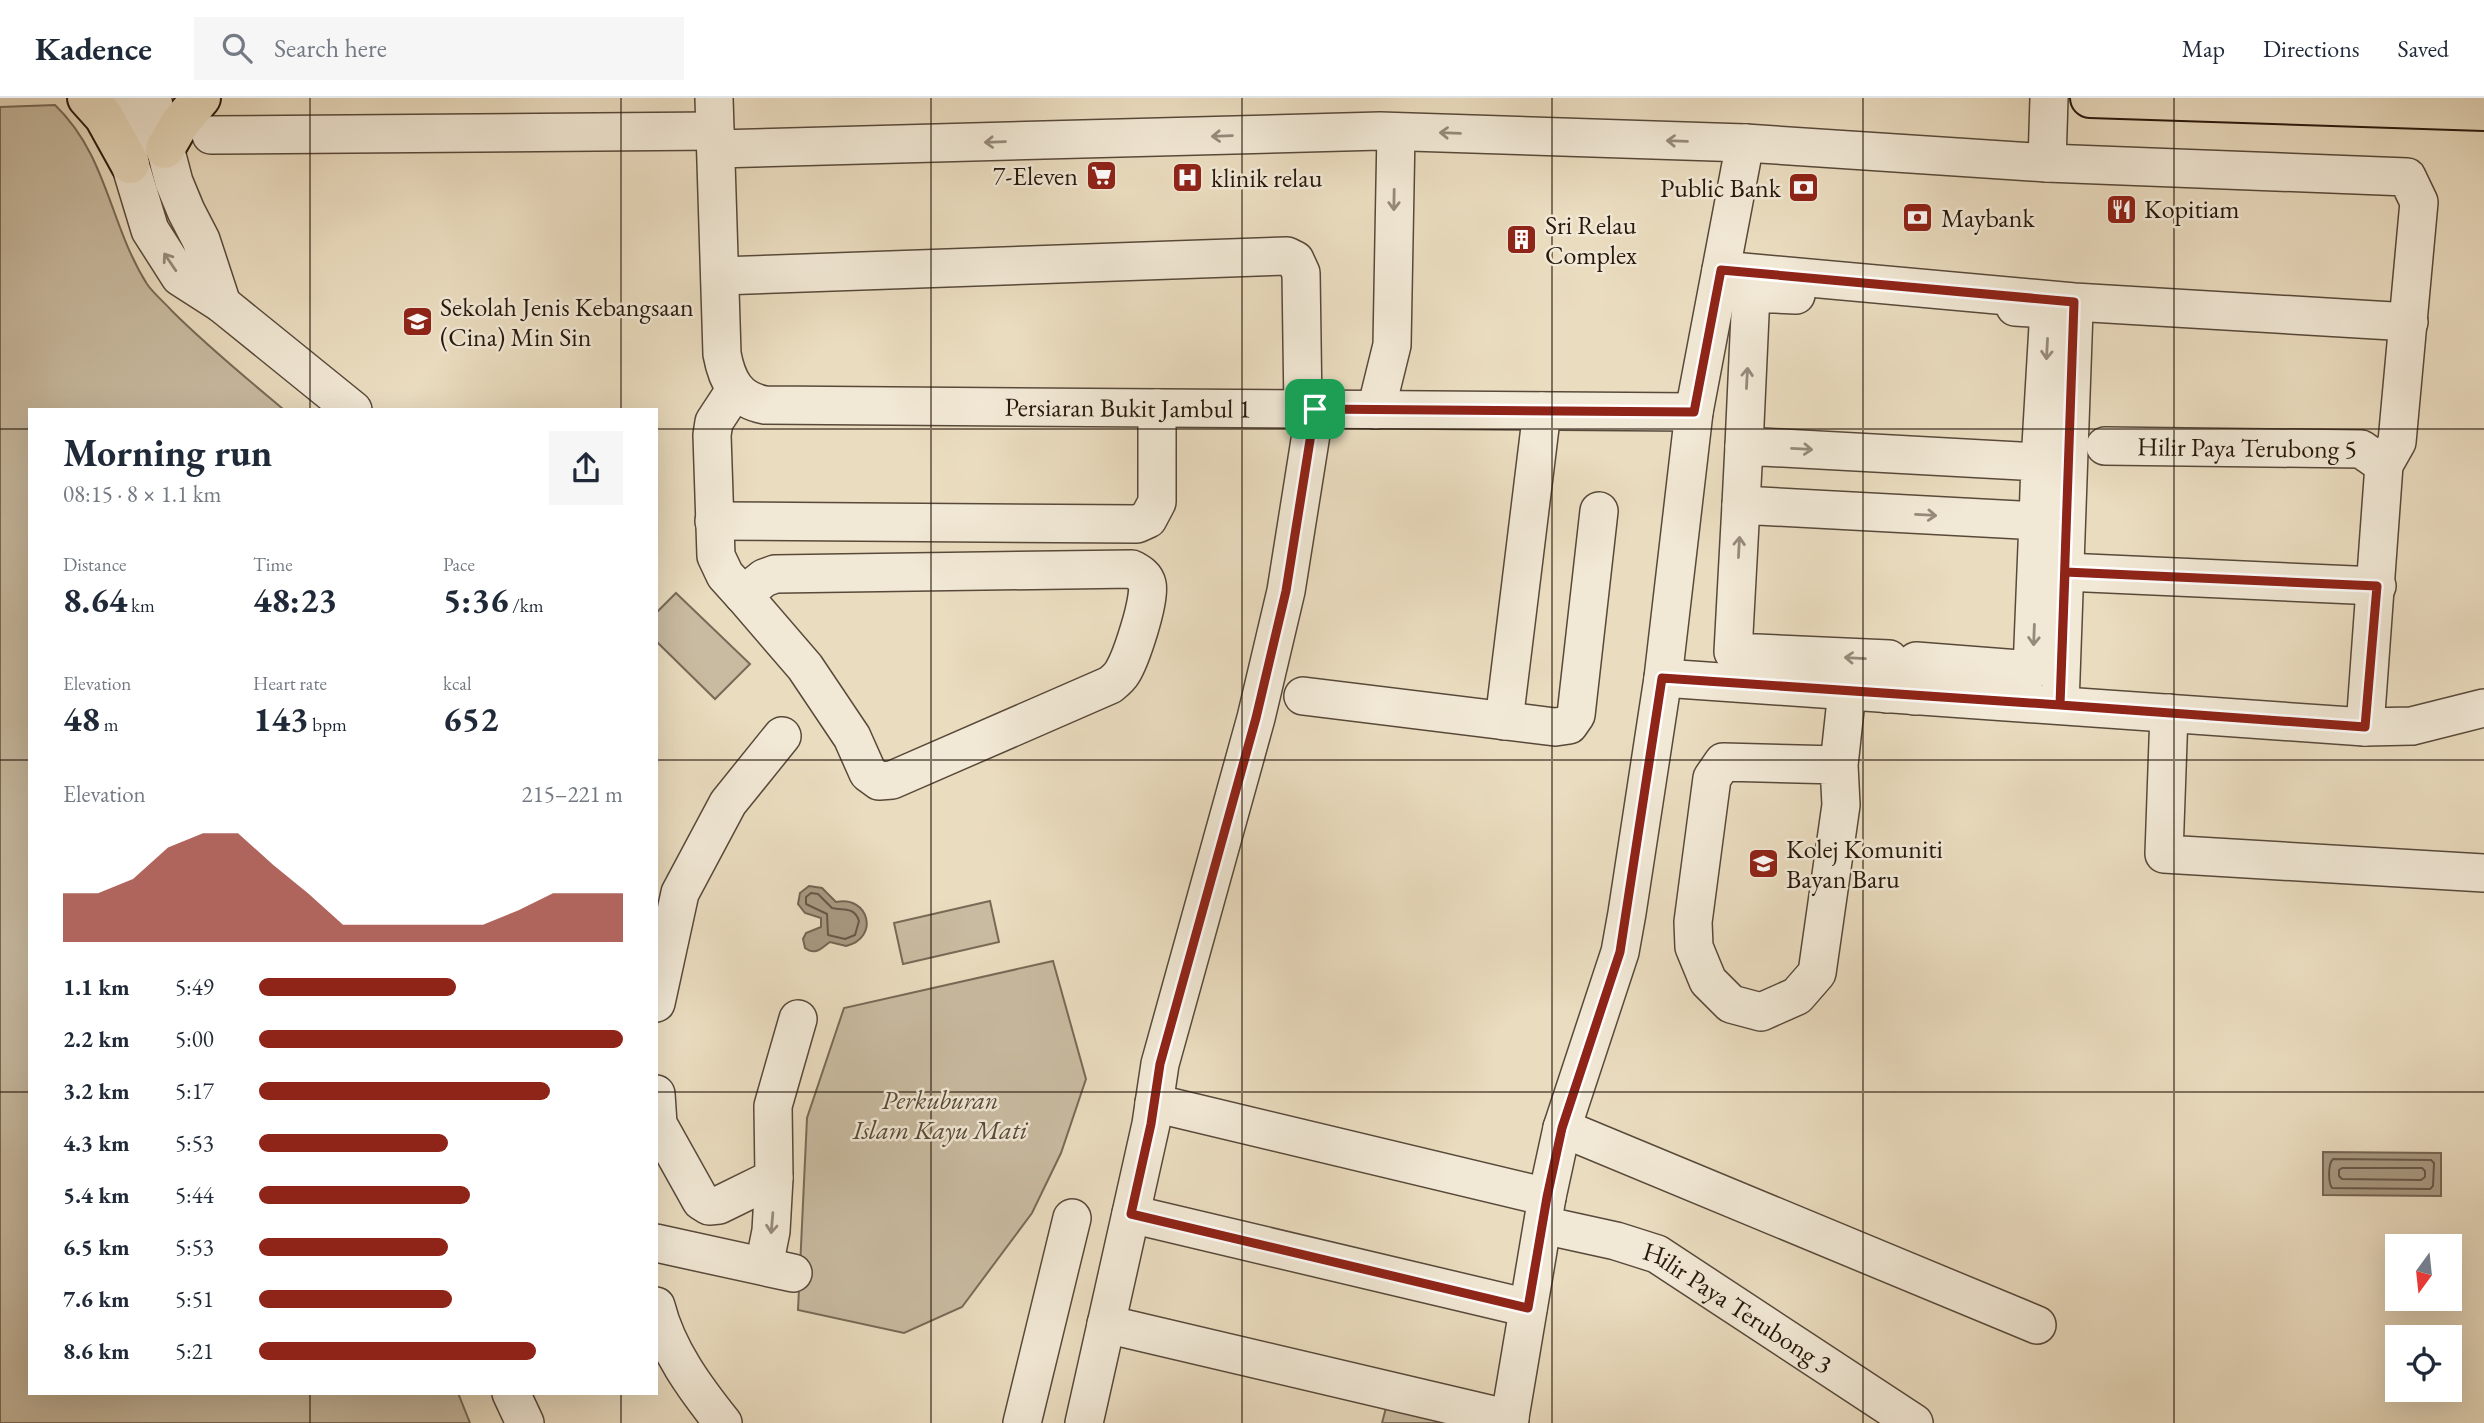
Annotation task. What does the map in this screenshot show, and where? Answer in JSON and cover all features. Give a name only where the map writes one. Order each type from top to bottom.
[{"type":"main road","points":[[87,98],[104,117],[130,164]]},
{"type":"main road","points":[[165,149],[180,123],[201,98]]},
{"type":"main road","points":[[2090,98],[2484,111]]},
{"type":"street","points":[[120,98],[130,164],[150,230],[180,276],[222,303],[352,408]]},
{"type":"street","points":[[152,98],[174,183],[201,240],[222,303]]},
{"type":"street","points":[[2047,163],[2049,98]]},
{"type":"street","points":[[715,126],[722,354],[728,378],[735,390],[714,422],[712,435],[714,525],[719,566],[743,595],[804,667],[852,737],[868,773],[879,781],[892,780],[1110,685],[1120,677],[1126,665],[1147,598],[1148,585],[1143,576],[1132,569],[775,574],[764,578],[743,595]]},
{"type":"street","points":[[211,135],[715,126],[1396,132],[1745,143],[2047,163],[2407,177],[2419,202],[2398,442],[2384,465],[2365,727]]},
{"type":"street","points":[[1376,410],[1392,345],[1396,132]]},
{"type":"street","points":[[1052,1297],[1105,1327],[1510,1421],[1545,1211],[1562,1128],[1620,952],[1662,678],[1694,412],[1745,143]]},
{"type":"street","points":[[720,276],[1287,256],[1295,260],[1301,273],[1309,409],[1286,591],[1262,692],[1160,1064],[1131,1214],[1084,1423]]},
{"type":"street","points":[[1721,270],[2074,302],[2409,322]]},
{"type":"street","points":[[1751,293],[2049,309],[2032,670],[1916,662],[1901,695],[1889,659],[1733,652],[1751,293]]},
{"type":"street","points":[[2060,705],[2074,302]]},
{"type":"street","name":"Persiaran Bukit Jambul 1","points":[[735,390],[754,403],[765,405],[1694,412]]},
{"type":"street","points":[[714,525],[1137,524],[1148,519],[1157,502],[1157,408]]},
{"type":"street","points":[[1504,721],[1542,411]]},
{"type":"street","points":[[1744,446],[2040,462]]},
{"type":"street","name":"Hilir Paya Terubong 5","points":[[2105,446],[2361,449],[2384,465]]},
{"type":"street","points":[[1741,505],[2038,521]]},
{"type":"street","points":[[1303,696],[1555,727],[1569,725],[1576,715],[1600,511]]},
{"type":"street","points":[[2065,572],[2377,586]]},
{"type":"street","points":[[1662,678],[2365,727],[2412,726],[2484,708]]},
{"type":"street","points":[[1839,765],[1723,762],[1712,778],[1693,922],[1694,947],[1708,981],[1731,1004],[1761,1012],[1797,996],[1817,973],[1841,805],[1839,765],[1847,691]]},
{"type":"street","points":[[2169,713],[2164,854],[2484,873]]},
{"type":"street","points":[[658,994],[680,893],[728,803],[782,736]]},
{"type":"street","points":[[658,1243],[779,1270],[771,1231],[774,1178],[773,1106],[798,1019]]},
{"type":"street","name":"Hilir Paya Terubong 3","points":[[1154,1103],[1545,1211],[1616,1241],[1657,1254],[1914,1423]]},
{"type":"street","points":[[658,1124],[701,1201],[709,1206],[726,1202],[774,1178]]},
{"type":"street","points":[[1562,1128],[2037,1325]]},
{"type":"street","points":[[723,1258],[729,1222],[726,1202]]},
{"type":"street","points":[[1131,1214],[1528,1308]]},
{"type":"street","points":[[1021,1423],[1072,1218]]},
{"type":"street","points":[[658,1311],[673,1349],[697,1390],[723,1423]]},
{"type":"street","points":[[1044,1333],[1105,1327]]},
{"type":"street","points":[[512,1395],[525,1423]]},
{"type":"green space","points":[[55,105],[73,125],[86,146],[134,261],[149,287],[199,337],[282,408],[28,408],[28,1395],[459,1395],[470,1423],[0,1423],[0,107]]},
{"type":"green space","points":[[676,593],[750,664],[715,699],[658,643],[658,611]]},
{"type":"green space","points":[[990,901],[999,942],[903,964],[894,923]]},
{"type":"green space","name":"Perkuburan Islam Kayu Mati","points":[[1053,961],[1086,1079],[1061,1153],[1032,1213],[962,1307],[904,1333],[798,1310],[807,1118],[844,1008]]},
{"type":"green space","points":[[1388,1400],[1471,1423],[1382,1423]]},
{"type":"water","points":[[809,886],[822,888],[836,902],[856,905],[863,911],[866,927],[857,942],[846,946],[830,942],[815,951],[805,948],[803,939],[806,933],[821,927],[821,918],[805,913],[798,904],[800,893]]},
{"type":"water","points":[[2323,1152],[2441,1153],[2441,1196],[2323,1195]]},
{"type":"place","name":"7-Eleven","points":[[1101,176]]},
{"type":"place","name":"klinik relau","points":[[1188,178]]},
{"type":"place","name":"Public Bank","points":[[1804,188]]},
{"type":"place","name":"Kopitiam","points":[[2121,209]]},
{"type":"place","name":"Maybank","points":[[1918,218]]},
{"type":"place","name":"Sri Relau Complex","points":[[1522,240]]},
{"type":"place","name":"Sekolah Jenis Kebangsaan (Cina) Min Sin","points":[[417,322]]},
{"type":"place","name":"Kolej Komuniti Bayan Baru","points":[[1763,864]]},
{"type":"route","points":[[1315,409],[1286,591],[1256,718],[1160,1064],[1151,1124],[1131,1214],[1528,1308],[1562,1128],[1620,952],[1662,678],[2060,705],[2065,572],[2377,586],[2365,727],[2060,705],[2074,302],[1721,270],[1694,412],[1315,409]]}]
